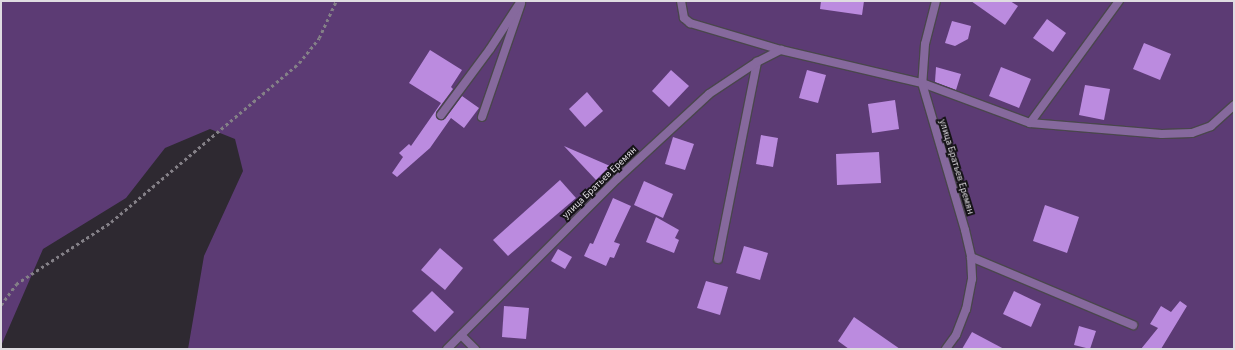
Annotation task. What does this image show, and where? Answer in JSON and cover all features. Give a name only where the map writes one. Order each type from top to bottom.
[{"type":"street","points":[[441,115],[490,49],[522,1]]},
{"type":"street","points":[[482,117],[522,1]]},
{"type":"street","points":[[681,1],[684,18],[690,23],[781,50],[922,84],[1030,123],[1162,134],[1192,133],[1211,126],[1234,105]]},
{"type":"street","name":"улица Братьев Еремян","points":[[936,1],[925,44],[922,84],[971,257],[972,279],[966,309],[956,335],[946,349]]},
{"type":"street","points":[[1030,123],[1119,1]]},
{"type":"street","name":"улица Братьев Еремян","points":[[447,349],[623,174],[709,94],[757,62],[781,50]]},
{"type":"street","points":[[718,259],[757,62]]},
{"type":"street","points":[[971,257],[1133,326]]},
{"type":"street","points":[[461,335],[474,349]]},
{"type":"path","points":[[1,306],[16,284],[111,222],[299,63],[319,38],[336,1]]},
{"type":"shaded area","points":[[1,1],[1234,1],[1234,349],[188,349],[204,256],[243,171],[235,139],[210,129],[165,148],[126,198],[43,249],[1,346]]},
{"type":"building","points":[[821,1],[864,1],[862,15],[820,9]]},
{"type":"building","points":[[971,1],[1010,1],[1018,6],[1005,25]]},
{"type":"building","points":[[1047,19],[1066,33],[1053,52],[1033,38]]},
{"type":"building","points":[[952,21],[971,26],[968,39],[955,46],[945,43]]},
{"type":"building","points":[[1144,43],[1171,54],[1160,80],[1133,69]]},
{"type":"building","points":[[430,50],[462,70],[451,87],[453,89],[436,112],[437,119],[445,119],[462,96],[479,108],[464,128],[451,118],[430,148],[397,177],[392,173],[403,157],[399,153],[409,144],[411,146],[441,103],[409,83]]},
{"type":"building","points":[[936,67],[961,74],[956,90],[935,82]]},
{"type":"building","points":[[1001,67],[1031,79],[1019,108],[989,96]]},
{"type":"building","points":[[671,70],[689,86],[669,107],[652,91]]},
{"type":"building","points":[[807,70],[826,75],[818,103],[799,98]]},
{"type":"building","points":[[1085,85],[1110,89],[1104,120],[1079,115]]},
{"type":"building","points":[[587,92],[603,111],[585,127],[569,109]]},
{"type":"building","points":[[895,100],[899,129],[872,133],[868,104]]},
{"type":"building","points":[[761,135],[778,138],[773,167],[756,164]]},
{"type":"building","points":[[673,137],[694,144],[685,170],[665,164]]},
{"type":"building","points":[[564,146],[610,166],[596,180]]},
{"type":"building","points":[[879,152],[881,183],[837,185],[836,154]]},
{"type":"building","points":[[560,180],[576,198],[508,256],[493,240]]},
{"type":"building","points":[[644,181],[673,194],[663,218],[634,205]]},
{"type":"building","points":[[613,198],[631,206],[614,242],[620,244],[614,258],[610,257],[606,266],[584,256],[590,243],[593,244]]},
{"type":"building","points":[[1045,205],[1079,217],[1067,253],[1033,241]]},
{"type":"building","points":[[656,217],[679,230],[675,238],[679,240],[674,253],[646,242]]},
{"type":"building","points":[[744,246],[768,253],[760,280],[736,273]]},
{"type":"building","points":[[440,248],[463,268],[445,290],[421,270]]},
{"type":"building","points":[[558,249],[572,257],[565,269],[551,261]]},
{"type":"building","points":[[706,281],[728,287],[720,315],[697,308]]},
{"type":"building","points":[[432,291],[454,312],[435,332],[412,311]]},
{"type":"building","points":[[1014,291],[1041,304],[1031,327],[1003,314]]},
{"type":"building","points":[[1180,301],[1187,306],[1161,349],[1141,349],[1158,328],[1150,324],[1161,306],[1171,312]]},
{"type":"building","points":[[504,306],[529,308],[526,339],[502,337]]},
{"type":"building","points":[[854,317],[900,349],[849,349],[838,341]]},
{"type":"building","points":[[1079,326],[1096,331],[1090,349],[1074,345]]},
{"type":"building","points":[[972,332],[1004,349],[962,349]]}]
